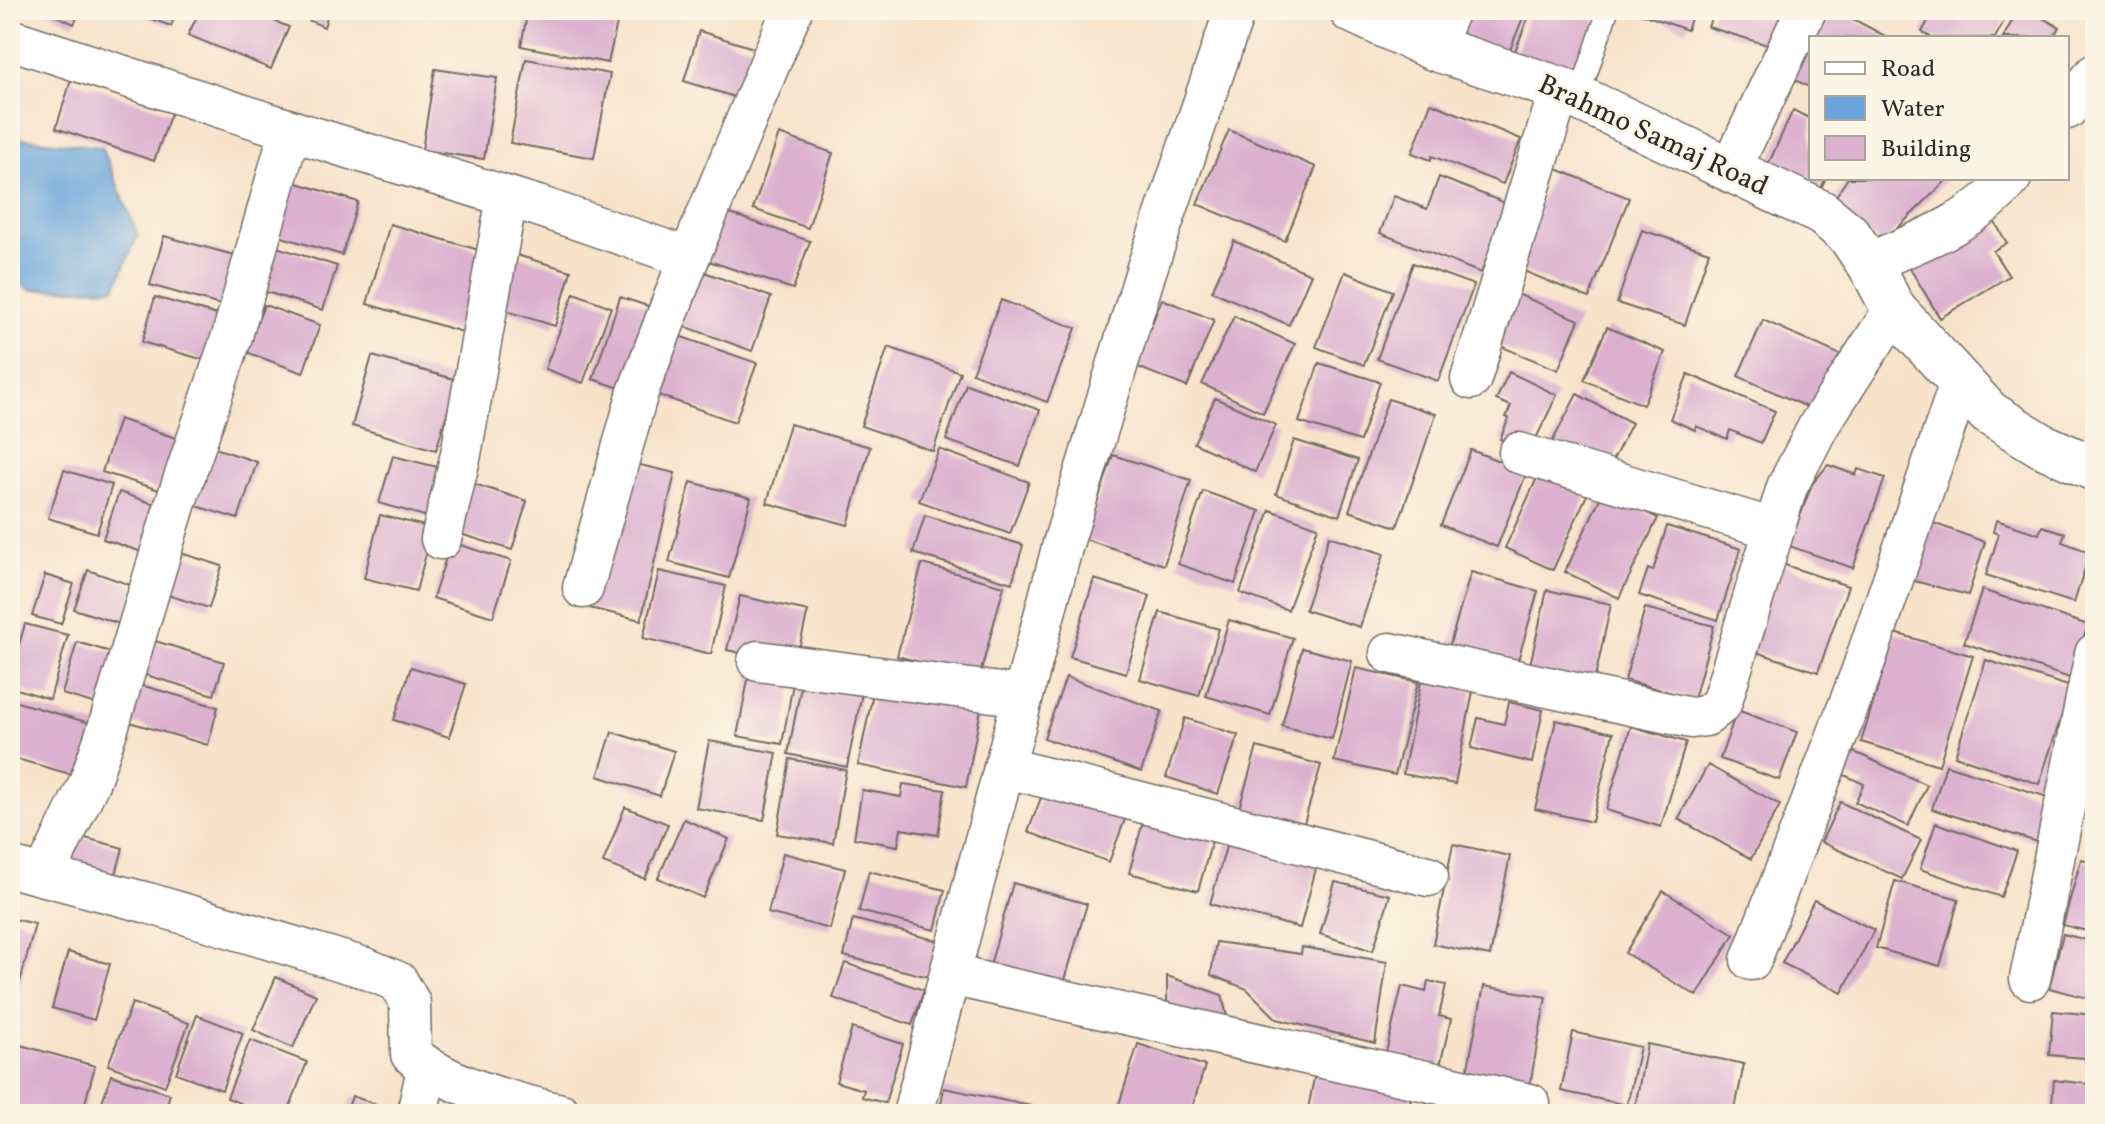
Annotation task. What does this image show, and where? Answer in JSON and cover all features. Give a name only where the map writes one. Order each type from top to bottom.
[{"type":"street","points":[[583,588],[624,435],[689,258],[792,10]]},
{"type":"street","points":[[913,1114],[1063,544],[1146,271],[1235,10]]},
{"type":"street","name":"Brahmo Samaj Road","points":[[1351,10],[1441,29],[1822,213],[1849,235],[1894,310],[1989,413],[2043,446],[2095,469]]},
{"type":"street","points":[[1730,171],[1806,10]]},
{"type":"street","points":[[10,39],[689,258]]},
{"type":"street","points":[[2069,106],[2095,74]]},
{"type":"street","points":[[1471,379],[1570,93]]},
{"type":"street","points":[[290,130],[232,336],[175,505],[89,783],[27,872],[148,903],[365,968],[398,982],[410,1003],[411,1054],[427,1069],[518,1104],[561,1114]]},
{"type":"street","points":[[1868,263],[1939,234],[2000,191],[2009,180]]},
{"type":"street","points":[[441,539],[461,454],[507,197]]},
{"type":"street","points":[[1390,653],[1691,718],[1706,716],[1721,704],[1787,487],[1819,425],[1894,310]]},
{"type":"street","points":[[1751,960],[1861,673],[1960,383]]},
{"type":"street","points":[[1519,453],[1774,529]]},
{"type":"street","points":[[2030,979],[2095,654]]},
{"type":"street","points":[[758,661],[1023,696]]},
{"type":"street","points":[[1004,767],[1428,876]]},
{"type":"street","points":[[950,975],[1530,1104]]},
{"type":"street","points":[[417,1114],[427,1069]]},
{"type":"lane","points":[[1570,93],[1608,10]]},
{"type":"water","points":[[10,137],[102,147],[138,235],[115,288],[30,290],[10,274]]},
{"type":"building","points":[[44,10],[81,10],[74,24]]},
{"type":"building","points":[[126,10],[177,10],[171,26]]},
{"type":"building","points":[[200,10],[247,10],[289,27],[271,69],[188,35]]},
{"type":"building","points":[[285,10],[329,10],[324,27]]},
{"type":"building","points":[[528,10],[551,10],[617,23],[608,63],[521,46]]},
{"type":"building","points":[[1461,10],[1526,10],[1508,55],[1451,34]]},
{"type":"building","points":[[1531,10],[1600,10],[1573,87],[1511,62]]},
{"type":"building","points":[[1631,10],[1694,10],[1687,30]]},
{"type":"building","points":[[1714,10],[1782,10],[1771,46],[1708,27]]},
{"type":"building","points":[[1822,10],[1836,10],[1885,36],[1809,36],[1809,87],[1787,76]]},
{"type":"building","points":[[1934,10],[1989,10],[2005,19],[1996,36],[1929,36],[1922,32]]},
{"type":"building","points":[[2018,10],[2028,10],[2059,27],[2054,36],[2004,36]]},
{"type":"building","points":[[699,31],[763,51],[747,101],[684,81]]},
{"type":"building","points":[[526,59],[610,74],[594,158],[510,143]]},
{"type":"building","points":[[435,69],[497,78],[484,159],[422,150]]},
{"type":"building","points":[[71,80],[171,113],[154,161],[56,128]]},
{"type":"building","points":[[1431,103],[1521,139],[1503,184],[1432,156],[1431,160],[1412,153]]},
{"type":"building","points":[[1793,110],[1809,118],[1809,180],[1825,180],[1819,192],[1767,167]]},
{"type":"building","points":[[1229,130],[1316,167],[1285,241],[1197,204]]},
{"type":"building","points":[[779,134],[833,153],[808,228],[753,209]]},
{"type":"building","points":[[1554,168],[1629,198],[1589,298],[1514,267]]},
{"type":"building","points":[[1439,177],[1508,204],[1481,273],[1380,233],[1394,196],[1427,209]]},
{"type":"building","points":[[288,180],[358,202],[342,255],[272,234]]},
{"type":"building","points":[[1847,180],[1947,180],[1882,243],[1828,208]]},
{"type":"building","points":[[722,211],[810,241],[793,289],[706,260]]},
{"type":"building","points":[[1991,216],[2007,243],[1993,251],[2009,276],[1940,318],[1908,265]]},
{"type":"building","points":[[390,224],[489,253],[466,333],[367,304]]},
{"type":"building","points":[[1642,230],[1709,252],[1685,325],[1617,303]]},
{"type":"building","points":[[164,236],[245,258],[231,308],[150,285]]},
{"type":"building","points":[[1234,241],[1311,274],[1289,325],[1212,291]]},
{"type":"building","points":[[267,244],[337,266],[323,310],[254,288]]},
{"type":"building","points":[[513,254],[571,271],[555,326],[497,308]]},
{"type":"building","points":[[1413,263],[1474,285],[1438,381],[1377,359]]},
{"type":"building","points":[[694,268],[771,297],[752,351],[673,322]]},
{"type":"building","points":[[1345,272],[1393,291],[1364,365],[1316,347]]},
{"type":"building","points":[[1505,289],[1579,320],[1558,370],[1483,339]]},
{"type":"building","points":[[574,293],[611,307],[583,383],[545,369]]},
{"type":"building","points":[[155,297],[231,319],[218,364],[142,342]]},
{"type":"building","points":[[620,297],[663,311],[635,393],[593,379]]},
{"type":"building","points":[[1162,299],[1214,320],[1187,387],[1135,366]]},
{"type":"building","points":[[1001,300],[1076,328],[1047,402],[972,373]]},
{"type":"building","points":[[264,305],[320,325],[303,373],[246,352]]},
{"type":"building","points":[[1234,316],[1295,344],[1263,413],[1202,384]]},
{"type":"building","points":[[1763,320],[1845,357],[1818,412],[1738,376]]},
{"type":"building","points":[[1607,327],[1665,352],[1643,405],[1584,380]]},
{"type":"building","points":[[676,335],[757,363],[735,422],[655,394]]},
{"type":"building","points":[[888,347],[960,372],[933,451],[861,426]]},
{"type":"building","points":[[372,356],[457,380],[436,450],[352,426]]},
{"type":"building","points":[[1319,363],[1380,382],[1360,441],[1299,422]]},
{"type":"building","points":[[1509,372],[1557,395],[1529,453],[1500,439],[1511,406],[1496,400]]},
{"type":"building","points":[[1688,374],[1775,411],[1761,443],[1730,430],[1727,439],[1670,419]]},
{"type":"building","points":[[966,384],[1040,410],[1020,466],[946,440]]},
{"type":"building","points":[[1577,394],[1632,423],[1605,475],[1550,446]]},
{"type":"building","points":[[1215,398],[1276,425],[1255,472],[1194,443]]},
{"type":"building","points":[[1388,399],[1436,414],[1397,527],[1349,511]]},
{"type":"building","points":[[119,419],[176,438],[159,490],[102,472]]},
{"type":"building","points":[[790,424],[870,447],[848,525],[767,503]]},
{"type":"building","points":[[1294,440],[1358,460],[1339,516],[1276,494]]},
{"type":"building","points":[[206,445],[257,462],[238,519],[187,503]]},
{"type":"building","points":[[939,449],[1029,482],[1010,534],[919,501]]},
{"type":"building","points":[[1471,450],[1527,472],[1497,547],[1441,525]]},
{"type":"building","points":[[1113,455],[1191,480],[1164,565],[1085,539]]},
{"type":"building","points":[[393,456],[449,470],[435,519],[379,503]]},
{"type":"building","points":[[618,460],[675,473],[641,620],[585,607]]},
{"type":"building","points":[[1828,465],[1856,475],[1858,469],[1885,478],[1853,568],[1789,546],[1812,484]]},
{"type":"building","points":[[1542,467],[1590,488],[1553,570],[1505,548]]},
{"type":"building","points":[[64,470],[112,485],[97,533],[48,518]]},
{"type":"building","points":[[468,482],[527,501],[512,550],[451,531]]},
{"type":"building","points":[[691,482],[751,498],[729,578],[669,562]]},
{"type":"building","points":[[1203,491],[1260,511],[1235,584],[1178,564]]},
{"type":"building","points":[[119,492],[160,506],[145,553],[103,539]]},
{"type":"building","points":[[1603,492],[1658,518],[1619,598],[1565,572]]},
{"type":"building","points":[[1270,510],[1318,527],[1288,610],[1240,593]]},
{"type":"building","points":[[380,515],[433,528],[416,591],[364,578]]},
{"type":"building","points":[[925,515],[1023,545],[1012,583],[913,553]]},
{"type":"building","points":[[1922,519],[1985,542],[1968,595],[1903,578]]},
{"type":"building","points":[[1996,520],[2039,534],[2042,526],[2065,533],[2062,542],[2090,552],[2074,603],[1986,575],[1999,534],[1993,532]]},
{"type":"building","points":[[1667,526],[1741,549],[1718,620],[1639,595],[1648,569],[1653,571]]},
{"type":"building","points":[[1329,536],[1384,554],[1360,627],[1305,610]]},
{"type":"building","points":[[451,542],[511,561],[493,617],[433,598]]},
{"type":"building","points":[[168,549],[222,566],[209,608],[155,591]]},
{"type":"building","points":[[1776,562],[1848,586],[1818,672],[1747,649]]},
{"type":"building","points":[[922,564],[1004,586],[979,678],[897,656]]},
{"type":"building","points":[[88,570],[136,587],[123,625],[74,609]]},
{"type":"building","points":[[659,571],[726,586],[711,654],[643,638]]},
{"type":"building","points":[[1471,572],[1538,591],[1514,674],[1447,654]]},
{"type":"building","points":[[45,575],[74,584],[61,624],[32,616]]},
{"type":"building","points":[[1094,579],[1150,596],[1126,673],[1070,657]]},
{"type":"building","points":[[1547,590],[1611,604],[1592,692],[1527,678]]},
{"type":"building","points":[[1982,590],[2088,625],[2070,678],[1964,643]]},
{"type":"building","points":[[740,596],[808,611],[795,665],[727,650]]},
{"type":"building","points":[[1645,608],[1714,626],[1694,699],[1625,680]]},
{"type":"building","points":[[1160,612],[1219,629],[1199,696],[1140,679]]},
{"type":"building","points":[[1229,620],[1293,638],[1270,715],[1206,696]]},
{"type":"building","points":[[25,624],[68,635],[50,699],[10,687]]},
{"type":"building","points":[[1895,633],[1973,656],[1939,765],[1861,742]]},
{"type":"building","points":[[142,637],[224,662],[214,695],[132,671]]},
{"type":"building","points":[[77,642],[117,654],[103,706],[62,694]]},
{"type":"building","points":[[1302,648],[1352,661],[1332,739],[1282,726]]},
{"type":"building","points":[[1986,660],[2071,687],[2039,784],[1955,756]]},
{"type":"building","points":[[411,667],[466,684],[449,737],[394,720]]},
{"type":"building","points":[[1356,668],[1418,682],[1395,775],[1334,761]]},
{"type":"building","points":[[750,670],[794,678],[782,744],[737,736]]},
{"type":"building","points":[[803,676],[863,688],[847,767],[788,754]]},
{"type":"building","points":[[1066,677],[1162,711],[1141,772],[1044,738]]},
{"type":"building","points":[[1421,681],[1473,691],[1455,784],[1403,774]]},
{"type":"building","points":[[130,682],[218,707],[208,745],[119,719]]},
{"type":"building","points":[[874,688],[981,709],[966,787],[858,765]]},
{"type":"building","points":[[10,700],[100,726],[84,778],[10,757]]},
{"type":"building","points":[[1509,702],[1543,710],[1532,763],[1471,748],[1478,718],[1504,724]]},
{"type":"building","points":[[1737,710],[1797,732],[1779,780],[1720,759]]},
{"type":"building","points":[[1185,718],[1238,735],[1218,794],[1166,777]]},
{"type":"building","points":[[1556,720],[1613,733],[1592,822],[1535,809]]},
{"type":"building","points":[[1631,726],[1686,742],[1661,827],[1606,810]]},
{"type":"building","points":[[612,732],[674,751],[660,796],[598,776]]},
{"type":"building","points":[[709,741],[777,753],[764,820],[696,808]]},
{"type":"building","points":[[1257,747],[1321,765],[1302,830],[1238,812]]},
{"type":"building","points":[[1852,751],[1927,785],[1908,826],[1855,802],[1864,784],[1842,774]]},
{"type":"building","points":[[790,759],[846,770],[833,843],[777,834]]},
{"type":"building","points":[[1708,765],[1780,805],[1751,859],[1678,819]]},
{"type":"building","points":[[1946,765],[2051,798],[2037,842],[1932,809]]},
{"type":"building","points":[[1047,782],[1128,811],[1109,862],[1028,832]]},
{"type":"building","points":[[903,784],[945,790],[938,835],[901,829],[898,846],[854,838],[862,790],[901,797]]},
{"type":"building","points":[[1840,802],[1921,840],[1902,879],[1821,842]]},
{"type":"building","points":[[625,807],[668,824],[645,879],[603,863]]},
{"type":"building","points":[[1144,818],[1213,837],[1198,891],[1129,873]]},
{"type":"building","points":[[684,819],[729,839],[703,898],[658,878]]},
{"type":"building","points":[[1936,823],[2017,851],[2001,897],[1920,869]]},
{"type":"building","points":[[74,835],[123,848],[114,882],[65,868]]},
{"type":"building","points":[[1229,836],[1318,861],[1300,928],[1210,904]]},
{"type":"building","points":[[1453,844],[1510,856],[1490,956],[1433,944]]},
{"type":"building","points":[[783,853],[845,869],[830,929],[768,913]]},
{"type":"building","points":[[2081,859],[2095,862],[2095,933],[2063,925]]},
{"type":"building","points":[[869,871],[945,890],[935,930],[859,911]]},
{"type":"building","points":[[1895,881],[1959,899],[1940,966],[1876,948]]},
{"type":"building","points":[[1335,882],[1390,895],[1373,951],[1320,934]]},
{"type":"building","points":[[1013,883],[1087,904],[1062,990],[989,969]]},
{"type":"building","points":[[1663,891],[1734,934],[1697,996],[1625,953]]},
{"type":"building","points":[[1814,900],[1874,930],[1842,993],[1782,963]]},
{"type":"building","points":[[10,918],[35,924],[16,998],[10,996]]},
{"type":"building","points":[[853,919],[939,941],[929,977],[844,956]]},
{"type":"building","points":[[2063,934],[2095,942],[2095,1000],[2049,988]]},
{"type":"building","points":[[1216,942],[1301,954],[1302,947],[1387,962],[1375,1043],[1277,1019],[1247,989],[1211,975]]},
{"type":"building","points":[[68,952],[110,964],[94,1020],[52,1008]]},
{"type":"building","points":[[845,963],[924,990],[912,1025],[833,998]]},
{"type":"building","points":[[1167,976],[1222,995],[1228,1021],[1167,1006]]},
{"type":"building","points":[[276,977],[316,995],[293,1048],[253,1030]]},
{"type":"building","points":[[1428,981],[1446,985],[1439,1016],[1451,1019],[1440,1065],[1386,1052],[1402,986],[1426,992]]},
{"type":"building","points":[[1484,986],[1546,997],[1529,1090],[1466,1077]]},
{"type":"building","points":[[132,1003],[189,1023],[165,1086],[108,1065]]},
{"type":"building","points":[[2053,1011],[2095,1015],[2095,1059],[2049,1055]]},
{"type":"building","points":[[197,1015],[243,1033],[222,1090],[176,1073]]},
{"type":"building","points":[[852,1028],[903,1044],[885,1103],[862,1097],[864,1090],[836,1082]]},
{"type":"building","points":[[1573,1032],[1640,1047],[1627,1105],[1561,1091]]},
{"type":"building","points":[[250,1040],[307,1062],[287,1114],[268,1114],[227,1098]]},
{"type":"building","points":[[10,1042],[95,1066],[82,1114],[10,1114]]},
{"type":"building","points":[[1138,1044],[1205,1066],[1190,1114],[1116,1114]]},
{"type":"building","points":[[1647,1044],[1744,1064],[1734,1114],[1671,1114],[1635,1107]]},
{"type":"building","points":[[1316,1068],[1413,1086],[1408,1114],[1307,1114]]},
{"type":"building","points":[[111,1075],[170,1094],[164,1114],[98,1114]]},
{"type":"building","points":[[2054,1080],[2095,1085],[2095,1114],[2051,1114]]},
{"type":"building","points":[[1429,1087],[1514,1114],[1424,1114]]},
{"type":"building","points":[[944,1088],[1040,1108],[1039,1114],[939,1114]]},
{"type":"building","points":[[352,1096],[398,1112],[346,1114]]}]
